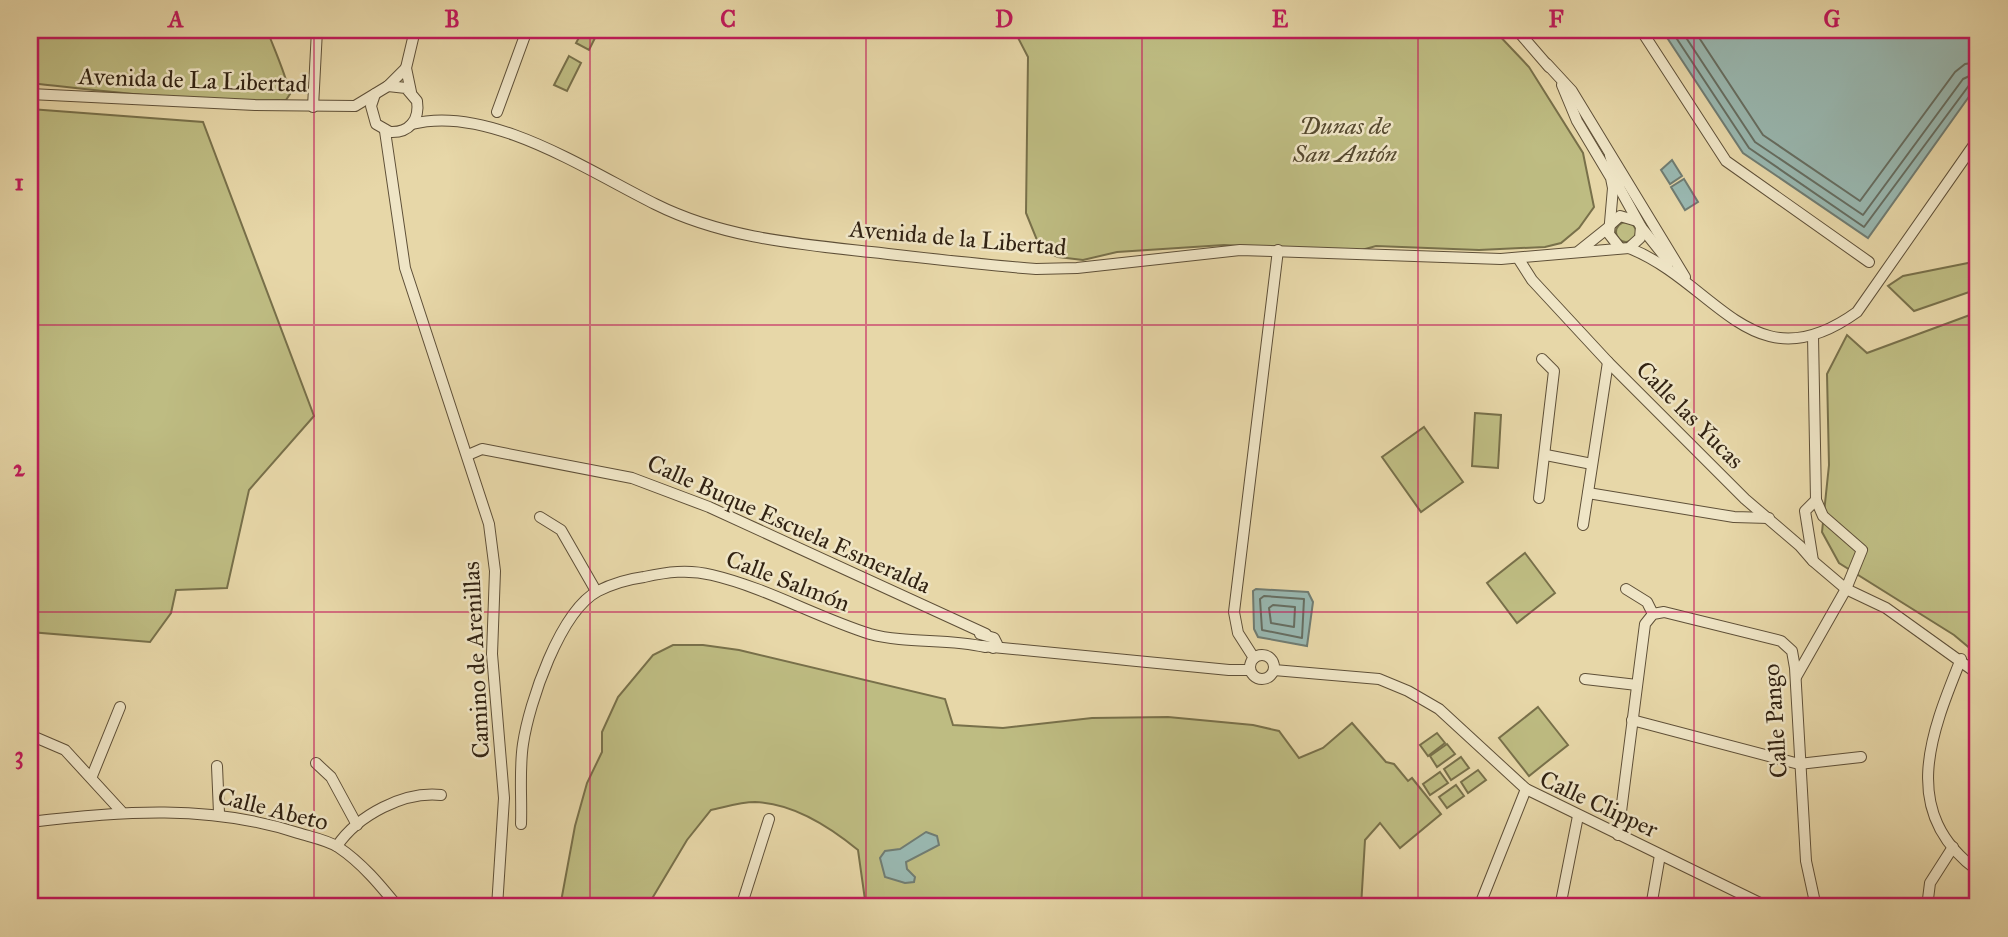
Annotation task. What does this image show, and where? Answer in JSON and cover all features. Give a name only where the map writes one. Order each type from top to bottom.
[{"type":"street","points":[[313,107],[317,30]]},
{"type":"street","points":[[406,68],[388,86],[355,106],[390,132],[412,124],[418,109],[406,68],[415,30]]},
{"type":"street","points":[[497,112],[527,30]]},
{"type":"street","points":[[1517,30],[1572,91],[1689,283]]},
{"type":"street","points":[[1642,30],[1727,161],[1869,262]]},
{"type":"street","points":[[1547,64],[1562,85],[1577,121],[1611,178],[1611,240],[1652,257],[1758,334],[1797,339],[1835,328],[1857,312],[1978,139]]},
{"type":"street","points":[[388,86],[400,86],[411,92]]},
{"type":"street","points":[[373,119],[370,106],[376,93]]},
{"type":"street","name":"Avenida de La Libertad","points":[[30,94],[313,107],[355,106]]},
{"type":"street","name":"Avenida de la Libertad","points":[[417,101],[441,120]]},
{"type":"street","name":"Avenida de la Libertad","points":[[412,124],[441,120],[497,131],[537,144],[681,215],[733,233],[788,244],[1035,269],[1077,268],[1215,251],[1278,250],[1518,258],[1625,248]]},
{"type":"street","name":"Camino de Arenillas","points":[[390,132],[392,194],[405,268],[489,524],[495,571],[492,654],[504,798],[497,907]]},
{"type":"street","points":[[1610,155],[1620,189],[1639,224],[1662,256],[1681,271]]},
{"type":"street","points":[[1578,251],[1620,216],[1639,224]]},
{"type":"street","points":[[1625,248],[1640,238],[1639,224]]},
{"type":"street","points":[[1254,658],[1238,632],[1234,612],[1268,313],[1278,250]]},
{"type":"street","name":"Calle las Yucas","points":[[1518,258],[1532,280],[1608,362],[1813,561],[1846,589],[1886,608],[1978,674]]},
{"type":"street","points":[[1796,677],[1846,589],[1862,550],[1823,516],[1815,500],[1813,335]]},
{"type":"street","points":[[1539,498],[1546,455],[1553,371],[1542,359]]},
{"type":"street","points":[[1583,525],[1608,362]]},
{"type":"street","name":"Calle Buque Escuela Esmeralda","points":[[468,455],[482,449],[632,478],[709,506],[968,626],[985,639]]},
{"type":"street","points":[[1546,455],[1592,464]]},
{"type":"street","points":[[1588,493],[1734,517],[1769,518]]},
{"type":"street","points":[[1813,561],[1805,511],[1815,500]]},
{"type":"street","points":[[522,824],[523,747],[533,696],[555,645],[596,592],[561,530],[540,517]]},
{"type":"street","name":"Calle Salmón","points":[[596,592],[632,579],[676,570],[709,574],[766,590],[838,623],[874,635],[966,643],[985,639]]},
{"type":"street","points":[[1618,835],[1645,624],[1653,614],[1647,602],[1626,589]]},
{"type":"street","name":"Calle Pango","points":[[1653,614],[1664,611],[1781,641],[1792,651],[1796,677],[1805,861],[1816,907]]},
{"type":"street","points":[[985,639],[1011,647],[1249,670]]},
{"type":"street","points":[[1262,655],[1270,658],[1274,670],[1270,677],[1261,680],[1254,677],[1249,670],[1254,658],[1262,655]]},
{"type":"street","points":[[1961,660],[1928,750],[1927,782],[1936,818],[1953,847],[1978,871]]},
{"type":"street","points":[[1274,670],[1379,679],[1408,691],[1439,709],[1526,789]]},
{"type":"street","points":[[1585,679],[1637,685]]},
{"type":"street","points":[[92,776],[120,706]]},
{"type":"street","points":[[1633,720],[1799,764],[1861,757]]},
{"type":"street","points":[[30,735],[65,750],[92,776],[121,811]]},
{"type":"street","points":[[316,763],[331,777],[357,825]]},
{"type":"street","points":[[217,766],[219,813]]},
{"type":"street","name":"Calle Clipper","points":[[1479,907],[1526,789],[1660,855],[1745,902],[1768,907]]},
{"type":"street","points":[[337,846],[369,816],[422,793],[441,795]]},
{"type":"street","name":"Calle Abeto","points":[[30,822],[121,811],[219,813],[281,827],[337,846],[373,876],[398,907]]},
{"type":"street","points":[[1560,907],[1578,816]]},
{"type":"street","points":[[741,907],[769,819]]},
{"type":"street","points":[[1927,907],[1930,883],[1953,847]]},
{"type":"street","points":[[1651,907],[1660,855]]},
{"type":"green space","points":[[30,30],[267,30],[290,94],[286,100],[222,100],[30,83]]},
{"type":"green space","points":[[583,30],[599,30],[589,50],[576,43]]},
{"type":"green space","name":"Dunas de San Antón","points":[[1014,30],[1494,30],[1529,67],[1583,153],[1594,207],[1579,228],[1561,243],[1545,247],[1479,250],[1376,246],[1358,251],[1224,245],[1117,252],[1083,260],[1058,257],[1041,250],[1026,213],[1028,57]]},
{"type":"green space","points":[[569,56],[581,63],[567,91],[554,85]]},
{"type":"green space","points":[[30,109],[203,122],[314,416],[249,490],[227,588],[176,590],[171,613],[150,642],[30,632]]},
{"type":"green space","points":[[1626,222],[1633,225],[1636,232],[1633,239],[1626,242],[1619,239],[1616,232],[1619,225]]},
{"type":"green space","points":[[1978,261],[1978,289],[1914,311],[1888,286],[1903,276]]},
{"type":"green space","points":[[1978,312],[1978,655],[1954,635],[1839,563],[1822,532],[1829,465],[1827,374],[1847,335],[1867,353]]},
{"type":"green space","points":[[1475,413],[1501,415],[1498,468],[1472,466]]},
{"type":"green space","points":[[1424,427],[1463,482],[1421,512],[1382,457]]},
{"type":"green space","points":[[1525,553],[1555,593],[1517,623],[1487,583]]},
{"type":"green space","points":[[673,645],[703,645],[739,650],[945,699],[953,725],[1003,728],[1092,718],[1168,717],[1253,725],[1279,731],[1299,758],[1323,748],[1352,723],[1386,762],[1394,764],[1408,781],[1412,778],[1441,814],[1400,848],[1380,823],[1365,840],[1361,907],[866,907],[858,850],[823,825],[797,812],[769,803],[750,802],[711,810],[687,840],[647,907],[560,907],[575,826],[587,783],[602,752],[602,732],[618,697],[653,655]]},
{"type":"green space","points":[[1538,707],[1568,745],[1529,776],[1499,738]]},
{"type":"green space","points":[[1437,733],[1445,743],[1428,756],[1420,745]]},
{"type":"green space","points":[[1447,744],[1455,754],[1437,767],[1430,756]]},
{"type":"green space","points":[[1461,757],[1469,768],[1451,780],[1444,769]]},
{"type":"green space","points":[[1478,770],[1486,780],[1468,793],[1461,782]]},
{"type":"green space","points":[[1440,772],[1448,783],[1430,795],[1423,784]]},
{"type":"green space","points":[[1456,785],[1464,796],[1447,808],[1439,797]]},
{"type":"water","points":[[1662,30],[1978,30],[1978,84],[1868,238],[1743,153]]},
{"type":"water","points":[[1672,160],[1682,176],[1670,184],[1661,170]]},
{"type":"water","points":[[1684,179],[1698,202],[1685,210],[1671,187]]},
{"type":"water","points":[[1253,591],[1308,592],[1313,602],[1307,646],[1258,637],[1254,629]]},
{"type":"water","points":[[926,832],[937,836],[939,845],[906,862],[907,869],[915,877],[914,882],[905,883],[885,877],[880,858],[885,851],[900,849]]}]
